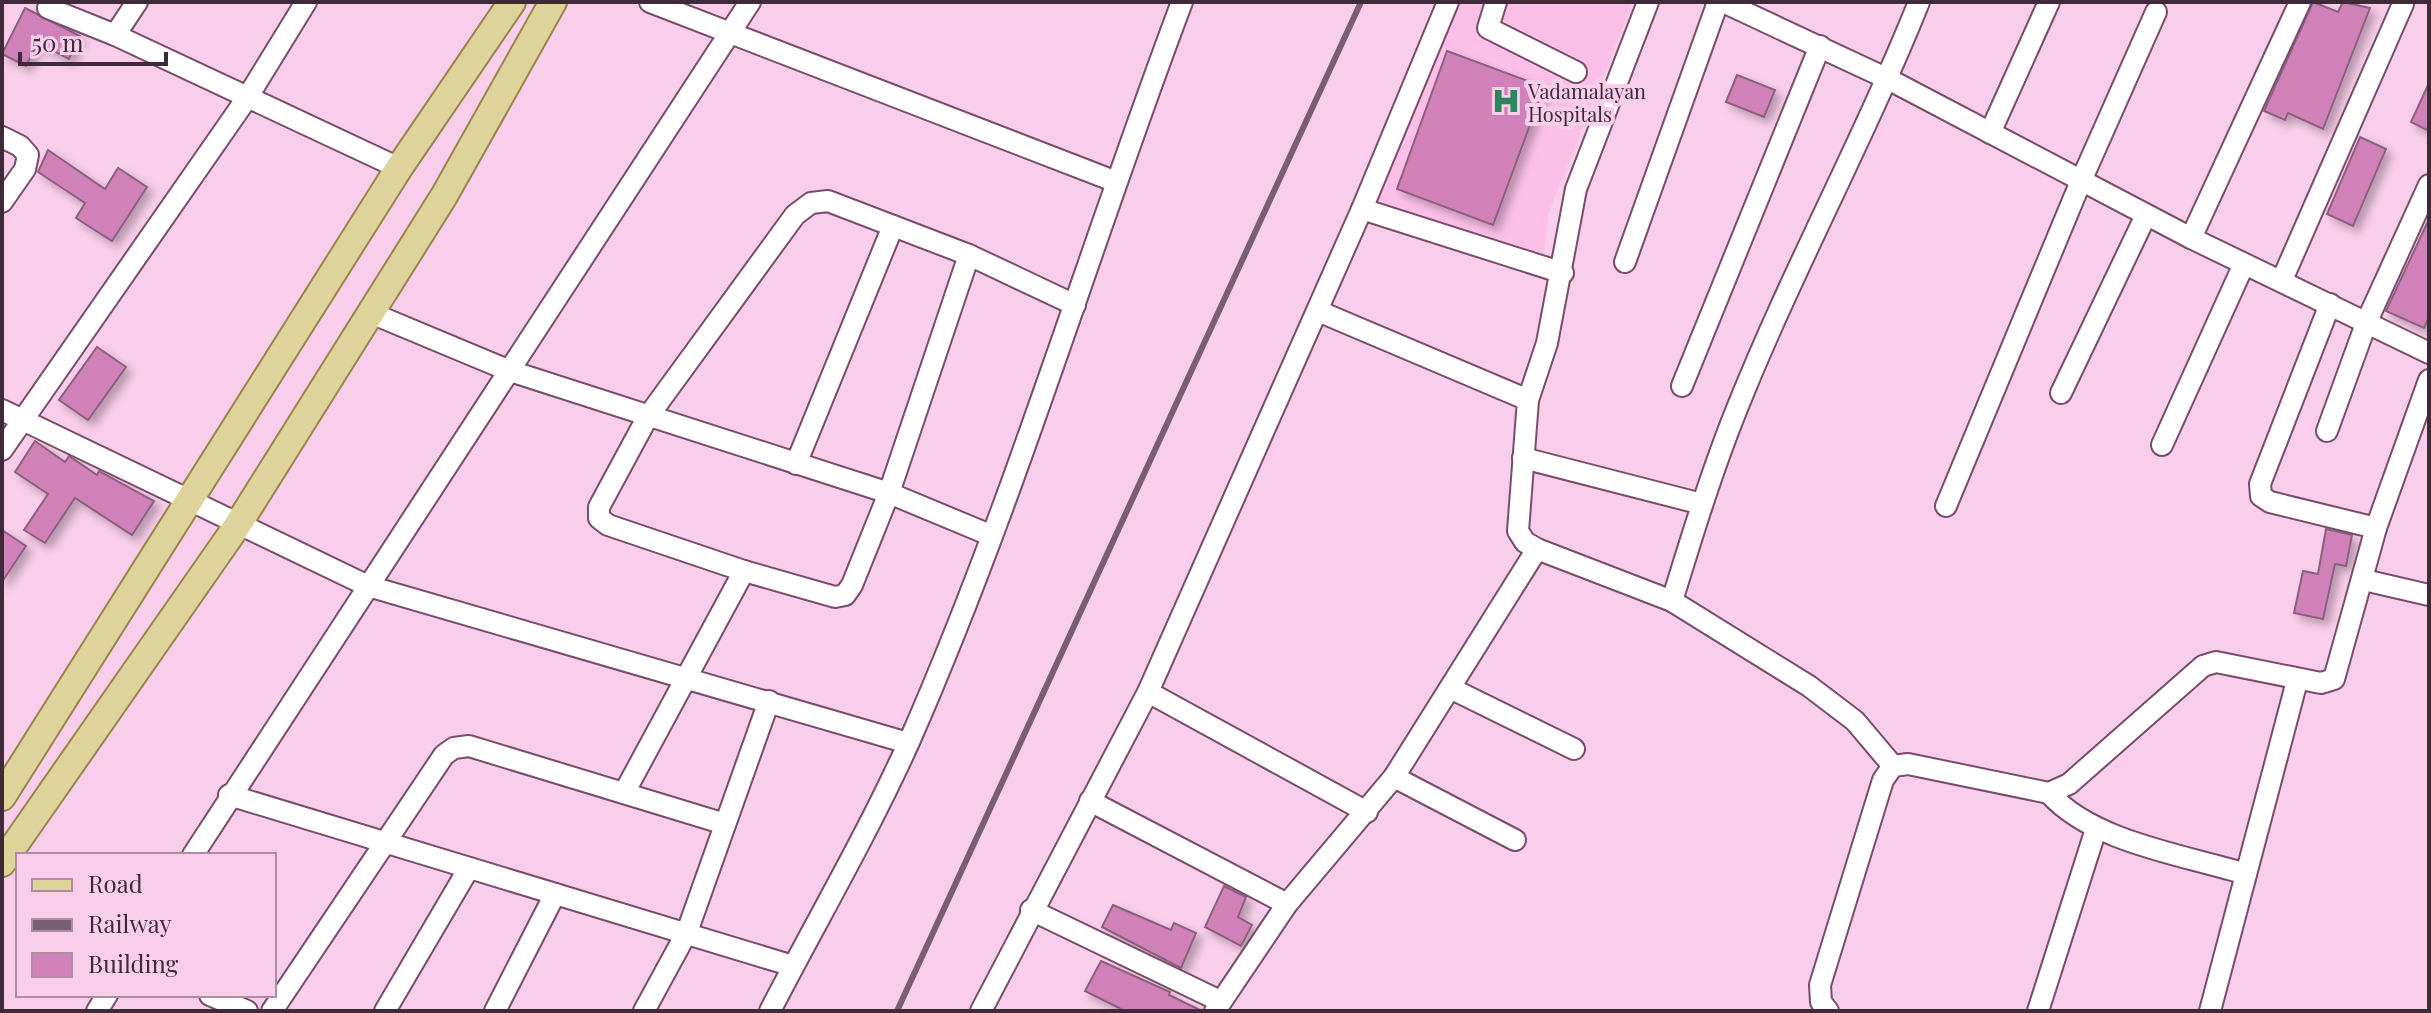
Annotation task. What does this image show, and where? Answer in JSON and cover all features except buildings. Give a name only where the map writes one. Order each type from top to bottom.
[{"type":"main road","points":[[2,797],[399,168],[512,2]]},
{"type":"main road","points":[[2,863],[237,526],[444,196],[553,2]]},
{"type":"street","points":[[115,35],[137,2]]},
{"type":"street","points":[[2,450],[247,98],[306,2]]},
{"type":"street","points":[[650,2],[1114,181]]},
{"type":"street","points":[[194,853],[229,795],[750,2]]},
{"type":"street","points":[[770,1011],[908,743],[990,535],[1075,305],[1114,181],[1182,2]]},
{"type":"street","points":[[981,1011],[1031,910],[1148,692],[1318,311],[1448,2]]},
{"type":"street","points":[[1496,2],[1488,28],[1576,72]]},
{"type":"street","points":[[1648,2],[1576,189],[1563,273],[1547,343],[1528,400],[1518,531],[1525,542],[1537,549],[1672,601],[1809,686],[1855,721],[1893,766]]},
{"type":"street","points":[[1625,262],[1720,2],[1888,79],[2191,238],[2429,353]]},
{"type":"street","points":[[1672,601],[1702,504],[1738,405],[1888,79],[1919,2]]},
{"type":"street","points":[[1990,133],[2049,2]]},
{"type":"street","points":[[2191,238],[2300,2]]},
{"type":"street","points":[[2282,280],[2403,4]]},
{"type":"street","points":[[48,8],[115,35],[399,168]]},
{"type":"street","points":[[1946,506],[2081,181],[2156,12]]},
{"type":"street","points":[[1682,386],[1820,46]]},
{"type":"street","points":[[2,137],[20,146],[28,155],[25,169],[2,202]]},
{"type":"street","points":[[2327,431],[2367,321],[2429,185]]},
{"type":"street","points":[[969,255],[889,493],[852,585],[845,595],[835,597],[744,571],[608,525],[599,518],[599,507],[647,418],[795,215],[811,203],[828,201],[969,255],[1075,305]]},
{"type":"street","points":[[1362,209],[1563,273]]},
{"type":"street","points":[[2061,393],[2146,215]]},
{"type":"street","points":[[796,464],[893,226]]},
{"type":"street","points":[[2162,445],[2244,264]]},
{"type":"street","points":[[2330,304],[2260,484],[2261,496],[2270,502],[2376,528]]},
{"type":"street","points":[[1318,311],[1528,400]]},
{"type":"street","points":[[371,313],[510,371],[647,418],[889,493],[990,535]]},
{"type":"street","points":[[1828,1011],[1821,1002],[1820,985],[1883,780],[1893,766],[1908,764],[2049,793],[2069,784],[2203,666],[2216,662],[2297,681],[2321,683],[2334,679],[2376,528],[2429,380]]},
{"type":"street","points":[[2,410],[237,526],[368,586],[687,676],[908,743]]},
{"type":"street","points":[[1523,458],[1702,504]]},
{"type":"street","points":[[1031,910],[1218,1006],[1287,904],[1394,777],[1537,549]]},
{"type":"street","points":[[624,793],[744,571]]},
{"type":"street","points":[[2364,580],[2429,595]]},
{"type":"street","points":[[2210,1011],[2297,681]]},
{"type":"street","points":[[1450,688],[1574,749]]},
{"type":"street","points":[[1148,692],[1367,812]]},
{"type":"street","points":[[644,1011],[687,932],[769,701]]},
{"type":"street","points":[[272,1011],[444,755],[454,748],[469,746],[725,824]]},
{"type":"street","points":[[1394,777],[1515,840]]},
{"type":"street","points":[[2049,793],[2063,809],[2096,829],[2246,874]]},
{"type":"street","points":[[229,795],[384,845],[687,932],[793,966]]},
{"type":"street","points":[[1090,801],[1287,904]]},
{"type":"street","points":[[2038,1011],[2096,829]]},
{"type":"street","points":[[385,1011],[469,868]]},
{"type":"street","points":[[495,1011],[555,894]]},
{"type":"street","points":[[215,997],[247,1011]]},
{"type":"shaded area","name":"Vadamalayan Hospitals","points":[[1460,2],[1633,2],[1549,212],[1543,258],[1377,200]]},
{"type":"railway","points":[[897,1011],[1361,2]]},
{"type":"place","name":"Vadamalayan Hospitals","points":[[1506,101]]}]
